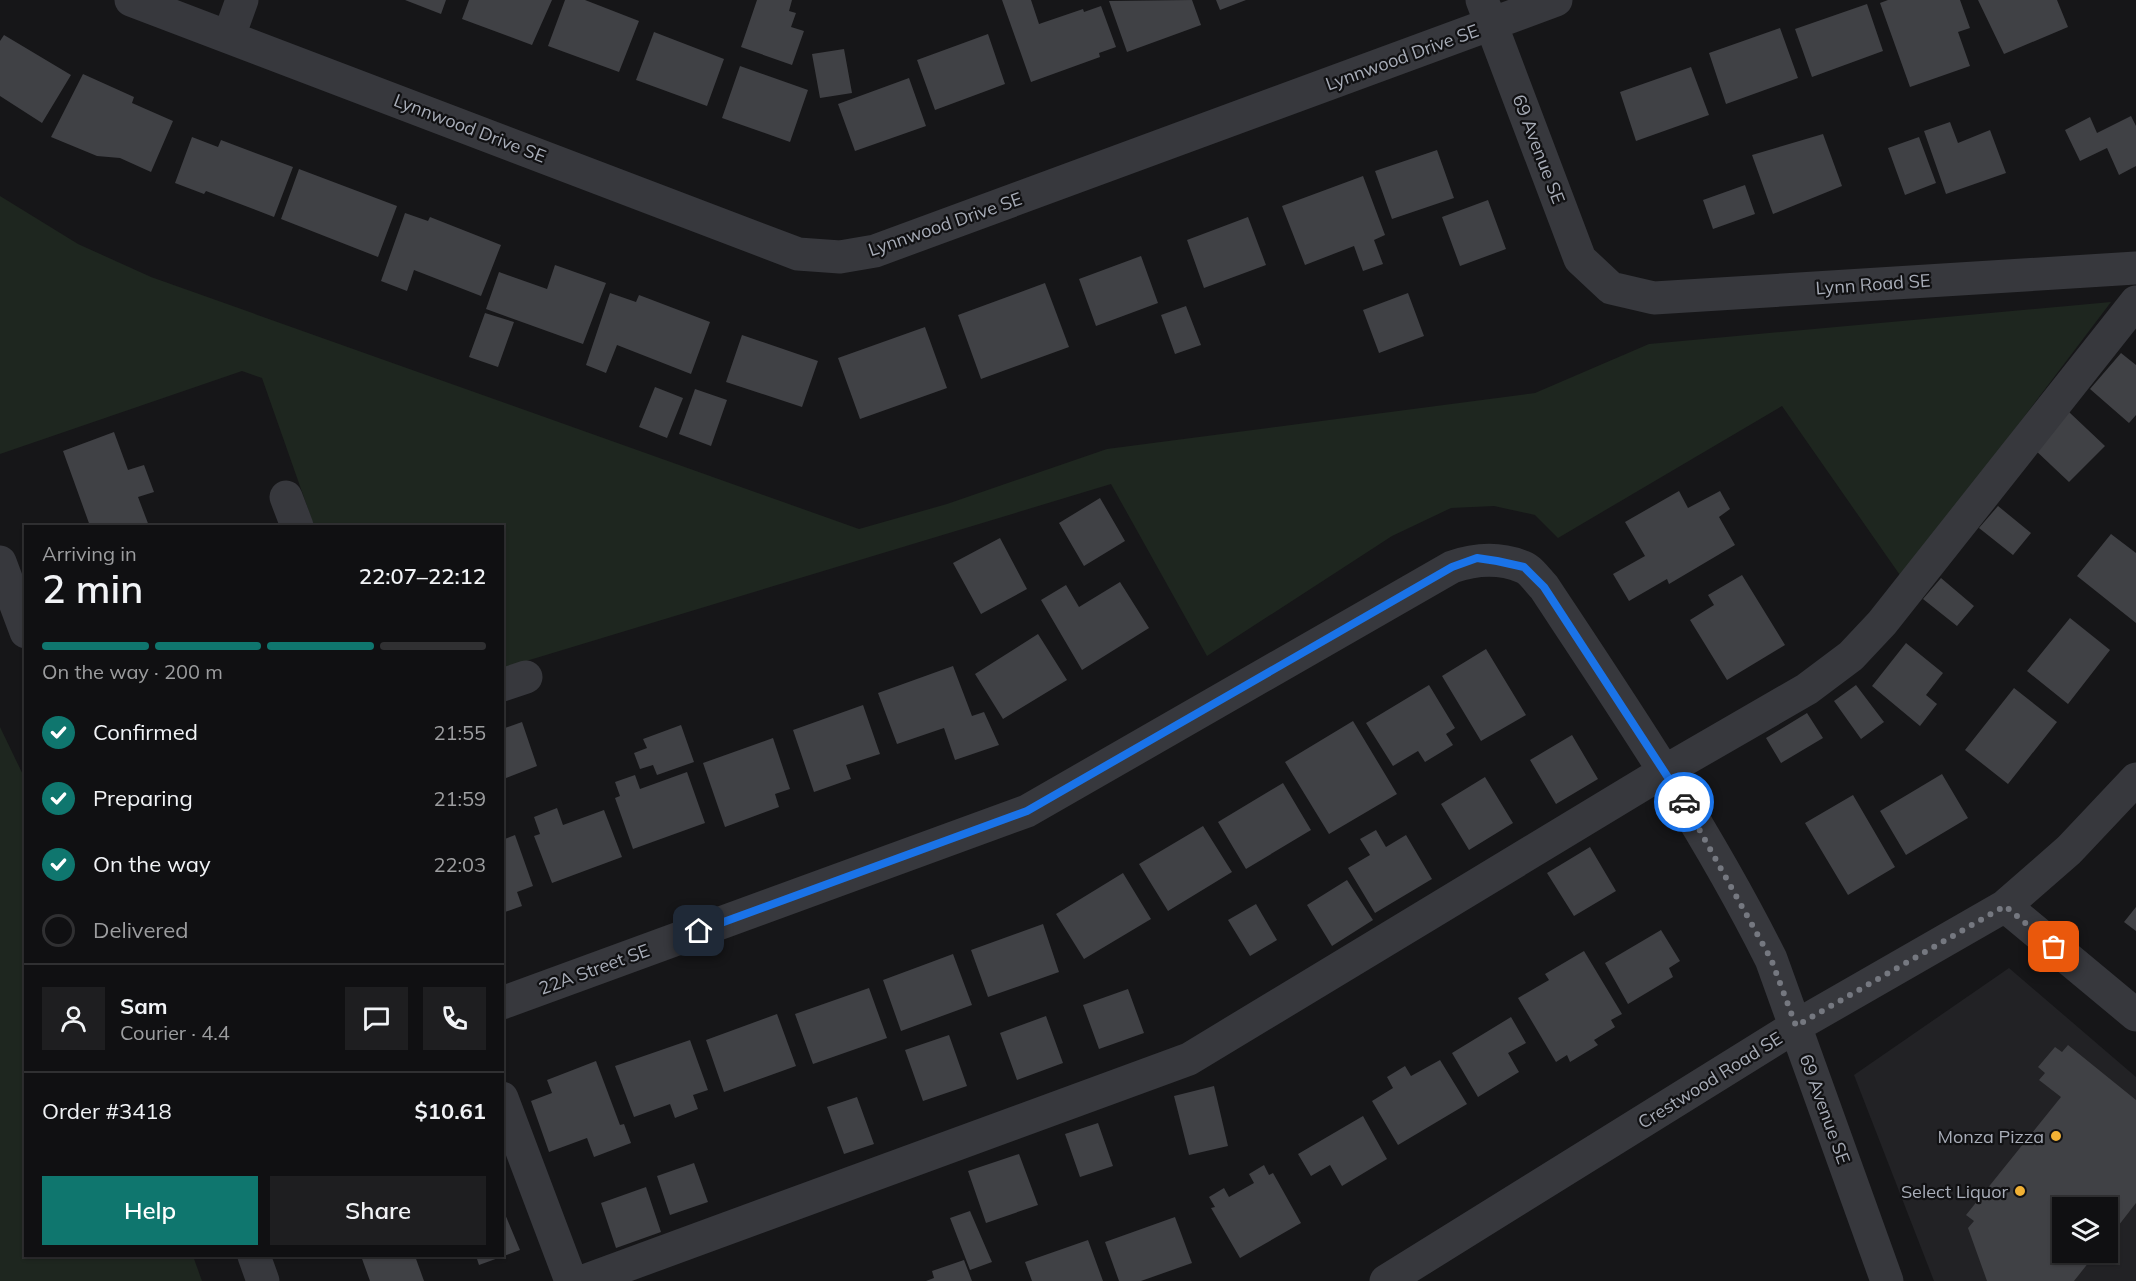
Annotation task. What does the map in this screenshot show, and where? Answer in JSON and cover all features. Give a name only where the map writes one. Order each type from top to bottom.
[{"type":"street","name":"Lynnwood Drive SE","points":[[131,0],[798,254],[840,257],[875,251],[1487,12],[1556,0]]},
{"type":"street","points":[[229,36],[242,0]]},
{"type":"street","name":"69 Avenue SE","points":[[1487,12],[1580,259],[1611,288]]},
{"type":"street","name":"Lynn Road SE","points":[[1611,288],[1654,298],[2136,268]]},
{"type":"street","points":[[584,1281],[1190,1059],[1665,771],[1807,689],[1851,657],[1889,613],[2136,302]]},
{"type":"street","name":"22A Street SE","points":[[504,1002],[1027,811],[1452,567],[1477,558],[1497,561]]},
{"type":"street","name":"69 Avenue SE","points":[[1497,561],[1524,567],[1544,587],[1665,771],[1747,910],[1771,959],[1887,1281]]},
{"type":"street","points":[[3,578],[24,627]]},
{"type":"street","name":"Crestwood Road SE","points":[[1386,1281],[1796,1026],[2005,906],[2068,850],[2136,779]]},
{"type":"street","points":[[2005,906],[2136,1014]]},
{"type":"street","points":[[504,1103],[571,1281]]},
{"type":"street","points":[[254,1257],[263,1281]]},
{"type":"shaded area","points":[[0,196],[78,244],[151,277],[859,529],[947,504],[1107,449],[1535,393],[1649,344],[2111,302],[1902,578],[1782,406],[1558,538],[1535,515],[1494,506],[1451,508],[1392,536],[1207,656],[1111,484],[504,668],[504,525],[314,525],[262,378],[242,371],[0,454]]},
{"type":"shaded area","points":[[0,727],[24,777],[24,1257],[193,1257],[202,1281],[0,1281]]},
{"type":"shaded area","points":[[2009,968],[2136,1077],[2136,1281],[1934,1281],[1854,1075]]},
{"type":"building","points":[[405,0],[446,0],[441,14]]},
{"type":"building","points":[[469,0],[552,0],[532,45],[462,19]]},
{"type":"building","points":[[565,0],[585,0],[639,21],[619,72],[548,46]]},
{"type":"building","points":[[757,0],[792,0],[789,11],[796,13],[791,27],[804,31],[792,65],[741,47]]},
{"type":"building","points":[[1002,0],[1031,0],[1039,24],[1083,9],[1084,12],[1101,6],[1116,47],[1099,53],[1100,57],[1031,82]]},
{"type":"building","points":[[1192,0],[1201,25],[1127,52],[1109,1]]},
{"type":"building","points":[[1216,0],[1246,0],[1220,10]]},
{"type":"building","points":[[1888,0],[1960,0],[1970,28],[1958,32],[1970,66],[1910,87],[1880,3]]},
{"type":"building","points":[[1978,0],[2057,0],[2068,27],[2004,54]]},
{"type":"building","points":[[1867,4],[1883,51],[1812,77],[1795,29]]},
{"type":"building","points":[[1780,28],[1798,78],[1726,104],[1709,53]]},
{"type":"building","points":[[654,32],[724,59],[707,106],[636,80]]},
{"type":"building","points":[[988,34],[1005,84],[935,110],[917,60]]},
{"type":"building","points":[[4,35],[71,75],[42,123],[0,96],[0,41]]},
{"type":"building","points":[[844,49],[852,93],[820,98],[812,54]]},
{"type":"building","points":[[740,66],[808,90],[790,142],[722,118]]},
{"type":"building","points":[[1691,67],[1709,115],[1636,141],[1620,92]]},
{"type":"building","points":[[83,74],[134,97],[132,103],[173,121],[151,172],[120,158],[97,156],[51,137]]},
{"type":"building","points":[[909,78],[926,126],[855,151],[838,104]]},
{"type":"building","points":[[2131,116],[2136,126],[2136,166],[2119,175],[2107,148],[2080,161],[2065,130],[2090,117],[2097,133]]},
{"type":"building","points":[[1950,122],[1958,143],[1990,130],[2006,173],[1946,194],[1924,131]]},
{"type":"building","points":[[1823,134],[1842,186],[1773,214],[1752,155]]},
{"type":"building","points":[[192,137],[218,147],[221,140],[293,167],[274,217],[206,191],[204,194],[175,183]]},
{"type":"building","points":[[1919,137],[1936,183],[1905,195],[1888,148]]},
{"type":"building","points":[[1437,150],[1454,198],[1392,219],[1375,171]]},
{"type":"building","points":[[299,169],[397,206],[378,257],[281,219]]},
{"type":"building","points":[[1363,176],[1385,235],[1374,240],[1383,264],[1363,271],[1354,246],[1305,265],[1282,206]]},
{"type":"building","points":[[1745,185],[1755,214],[1713,229],[1703,200]]},
{"type":"building","points":[[1488,200],[1506,249],[1460,266],[1442,217]]},
{"type":"building","points":[[405,213],[428,221],[430,217],[501,245],[481,296],[414,270],[407,291],[381,281]]},
{"type":"building","points":[[1248,217],[1266,265],[1204,288],[1187,240]]},
{"type":"building","points":[[1141,256],[1158,303],[1096,326],[1079,279]]},
{"type":"building","points":[[555,265],[606,283],[583,344],[486,309],[499,272],[547,289]]},
{"type":"building","points":[[1045,283],[1069,347],[981,379],[958,315]]},
{"type":"building","points":[[610,293],[636,302],[639,295],[710,322],[691,374],[617,345],[606,373],[586,365]]},
{"type":"building","points":[[1408,293],[1424,336],[1379,353],[1363,310]]},
{"type":"building","points":[[1186,306],[1201,345],[1175,354],[1161,315]]},
{"type":"building","points":[[485,313],[514,322],[498,367],[469,357]]},
{"type":"building","points":[[925,327],[947,388],[860,419],[838,358]]},
{"type":"building","points":[[742,335],[818,361],[802,407],[726,382]]},
{"type":"building","points":[[2121,353],[2136,365],[2136,415],[2129,423],[2090,389]]},
{"type":"building","points":[[655,387],[683,398],[667,438],[639,427]]},
{"type":"building","points":[[695,389],[727,400],[711,446],[679,434]]},
{"type":"building","points":[[2069,412],[2105,446],[2069,482],[2033,448]]},
{"type":"building","points":[[114,432],[128,470],[144,465],[154,492],[138,497],[149,525],[90,525],[63,451]]},
{"type":"building","points":[[1679,491],[1688,508],[1720,491],[1730,509],[1719,517],[1735,545],[1669,584],[1667,579],[1629,601],[1613,574],[1645,556],[1625,522]]},
{"type":"building","points":[[1100,498],[1125,541],[1084,566],[1059,523]]},
{"type":"building","points":[[1998,506],[2031,533],[2013,555],[1979,528]]},
{"type":"building","points":[[2111,534],[2136,553],[2136,623],[2077,576]]},
{"type":"building","points":[[1000,538],[1027,589],[981,614],[953,563]]},
{"type":"building","points":[[1742,575],[1785,645],[1727,680],[1690,620],[1714,605],[1708,595]]},
{"type":"building","points":[[1941,578],[1974,606],[1957,626],[1923,599]]},
{"type":"building","points":[[1120,582],[1149,628],[1082,670],[1041,600],[1066,585],[1079,607]]},
{"type":"building","points":[[2070,618],[2110,650],[2068,704],[2027,671]]},
{"type":"building","points":[[1038,634],[1067,680],[1003,719],[975,674]]},
{"type":"building","points":[[1906,643],[1943,673],[1926,695],[1937,704],[1920,726],[1872,686]]},
{"type":"building","points":[[1486,649],[1526,715],[1481,741],[1442,676]]},
{"type":"building","points":[[953,666],[972,716],[984,712],[999,745],[955,760],[944,728],[897,744],[878,693]]},
{"type":"building","points":[[1429,685],[1455,728],[1446,734],[1453,745],[1425,762],[1418,751],[1393,766],[1366,723]]},
{"type":"building","points":[[1856,685],[1884,722],[1861,739],[1834,701]]},
{"type":"building","points":[[2014,688],[2057,722],[2008,784],[1965,750]]},
{"type":"building","points":[[863,705],[880,754],[846,765],[851,779],[814,792],[793,730]]},
{"type":"building","points":[[1807,713],[1823,738],[1781,763],[1766,738]]},
{"type":"building","points":[[1353,721],[1397,794],[1329,834],[1285,762]]},
{"type":"building","points":[[522,722],[537,766],[506,778],[504,774],[504,728]]},
{"type":"building","points":[[681,725],[694,762],[657,775],[653,765],[640,769],[634,753],[647,748],[643,739]]},
{"type":"building","points":[[1572,735],[1598,779],[1556,804],[1530,760]]},
{"type":"building","points":[[773,738],[790,789],[775,794],[779,807],[725,827],[703,763]]},
{"type":"building","points":[[687,772],[705,823],[633,849],[615,798],[620,796],[615,782],[635,775],[640,789]]},
{"type":"building","points":[[1942,774],[1968,818],[1906,855],[1880,811]]},
{"type":"building","points":[[1485,777],[1513,823],[1469,850],[1441,804]]},
{"type":"building","points":[[1283,783],[1311,830],[1246,869],[1218,822]]},
{"type":"building","points":[[1853,795],[1895,867],[1848,895],[1805,823]]},
{"type":"building","points":[[557,808],[563,825],[604,810],[622,857],[552,883],[534,836],[540,834],[534,817]]},
{"type":"building","points":[[1203,826],[1232,872],[1168,911],[1139,864]]},
{"type":"building","points":[[1376,830],[1386,847],[1406,835],[1432,879],[1375,913],[1348,868],[1370,855],[1360,839]]},
{"type":"building","points":[[515,835],[533,886],[517,892],[522,906],[504,912],[504,839]]},
{"type":"building","points":[[1590,847],[1616,891],[1574,916],[1547,873]]},
{"type":"building","points":[[1123,873],[1151,919],[1084,959],[1056,914]]},
{"type":"building","points":[[1347,880],[1373,920],[1332,946],[1307,905]]},
{"type":"building","points":[[1256,904],[1277,940],[1250,956],[1228,920]]},
{"type":"building","points":[[2136,907],[2136,931],[2124,922]]},
{"type":"building","points":[[1043,924],[1059,972],[988,997],[971,950]]},
{"type":"building","points":[[1661,930],[1680,961],[1669,968],[1673,977],[1628,1004],[1605,963]]},
{"type":"building","points":[[1584,951],[1622,1014],[1611,1020],[1615,1027],[1594,1040],[1598,1045],[1570,1062],[1567,1055],[1556,1062],[1518,998],[1549,980],[1545,974]]},
{"type":"building","points":[[953,954],[972,1005],[901,1031],[883,980]]},
{"type":"building","points":[[869,988],[887,1038],[813,1064],[795,1014]]},
{"type":"building","points":[[1128,989],[1144,1033],[1099,1049],[1083,1005]]},
{"type":"building","points":[[777,1014],[796,1066],[724,1092],[706,1040]]},
{"type":"building","points":[[1046,1016],[1063,1063],[1017,1080],[1000,1033]]},
{"type":"building","points":[[1511,1017],[1526,1043],[1508,1053],[1519,1072],[1478,1097],[1452,1053]]},
{"type":"building","points":[[949,1035],[967,1086],[923,1101],[905,1050]]},
{"type":"building","points":[[690,1040],[708,1090],[693,1095],[698,1109],[675,1118],[670,1104],[634,1117],[615,1066]]},
{"type":"building","points":[[2068,1045],[2136,1100],[2136,1203],[2118,1226],[2118,1197],[2052,1197],[2052,1263],[2088,1263],[2074,1281],[1987,1281],[1968,1228],[1974,1221],[1966,1215],[2061,1097],[2039,1080],[2045,1073],[2038,1067],[2055,1047],[2062,1052]]},
{"type":"building","points":[[1440,1060],[1467,1104],[1398,1145],[1372,1101],[1393,1088],[1387,1077],[1405,1066],[1411,1076]]},
{"type":"building","points":[[596,1061],[620,1125],[624,1124],[631,1143],[594,1157],[587,1138],[549,1152],[531,1101],[552,1093],[547,1080]]},
{"type":"building","points":[[1214,1086],[1228,1146],[1189,1155],[1174,1096]]},
{"type":"building","points":[[857,1097],[874,1144],[844,1154],[827,1107]]},
{"type":"building","points":[[1363,1116],[1387,1159],[1342,1186],[1330,1165],[1311,1176],[1298,1154]]},
{"type":"building","points":[[1098,1123],[1113,1166],[1080,1177],[1065,1134]]},
{"type":"building","points":[[1019,1154],[1038,1205],[986,1223],[968,1171]]},
{"type":"building","points":[[694,1163],[708,1202],[670,1215],[657,1176]]},
{"type":"building","points":[[1264,1165],[1269,1175],[1273,1173],[1301,1223],[1240,1258],[1211,1208],[1215,1207],[1209,1197],[1224,1188],[1229,1197],[1254,1183],[1249,1174]]},
{"type":"building","points":[[646,1187],[661,1232],[616,1248],[601,1203]]},
{"type":"building","points":[[970,1211],[992,1262],[970,1270],[950,1218]]},
{"type":"building","points":[[504,1212],[520,1250],[504,1256]]},
{"type":"building","points":[[1175,1217],[1192,1263],[1141,1281],[1119,1281],[1105,1242]]},
{"type":"building","points":[[1088,1240],[1103,1281],[1032,1281],[1025,1262]]},
{"type":"building","points":[[361,1257],[415,1257],[424,1281],[370,1281]]},
{"type":"building","points":[[476,1257],[501,1257],[479,1265]]},
{"type":"building","points":[[964,1260],[972,1281],[926,1281],[934,1278],[932,1271]]},
{"type":"way so far","points":[[1684,802],[1747,910],[1771,959],[1796,1026],[2005,906],[2054,947]]},
{"type":"place","name":"Monza Pizza","points":[[2056,1136]]},
{"type":"place","name":"Select Liquor","points":[[2020,1191]]},
{"type":"route","points":[[699,931],[1027,811],[1452,567],[1477,558],[1524,567],[1544,587],[1684,802]]}]
